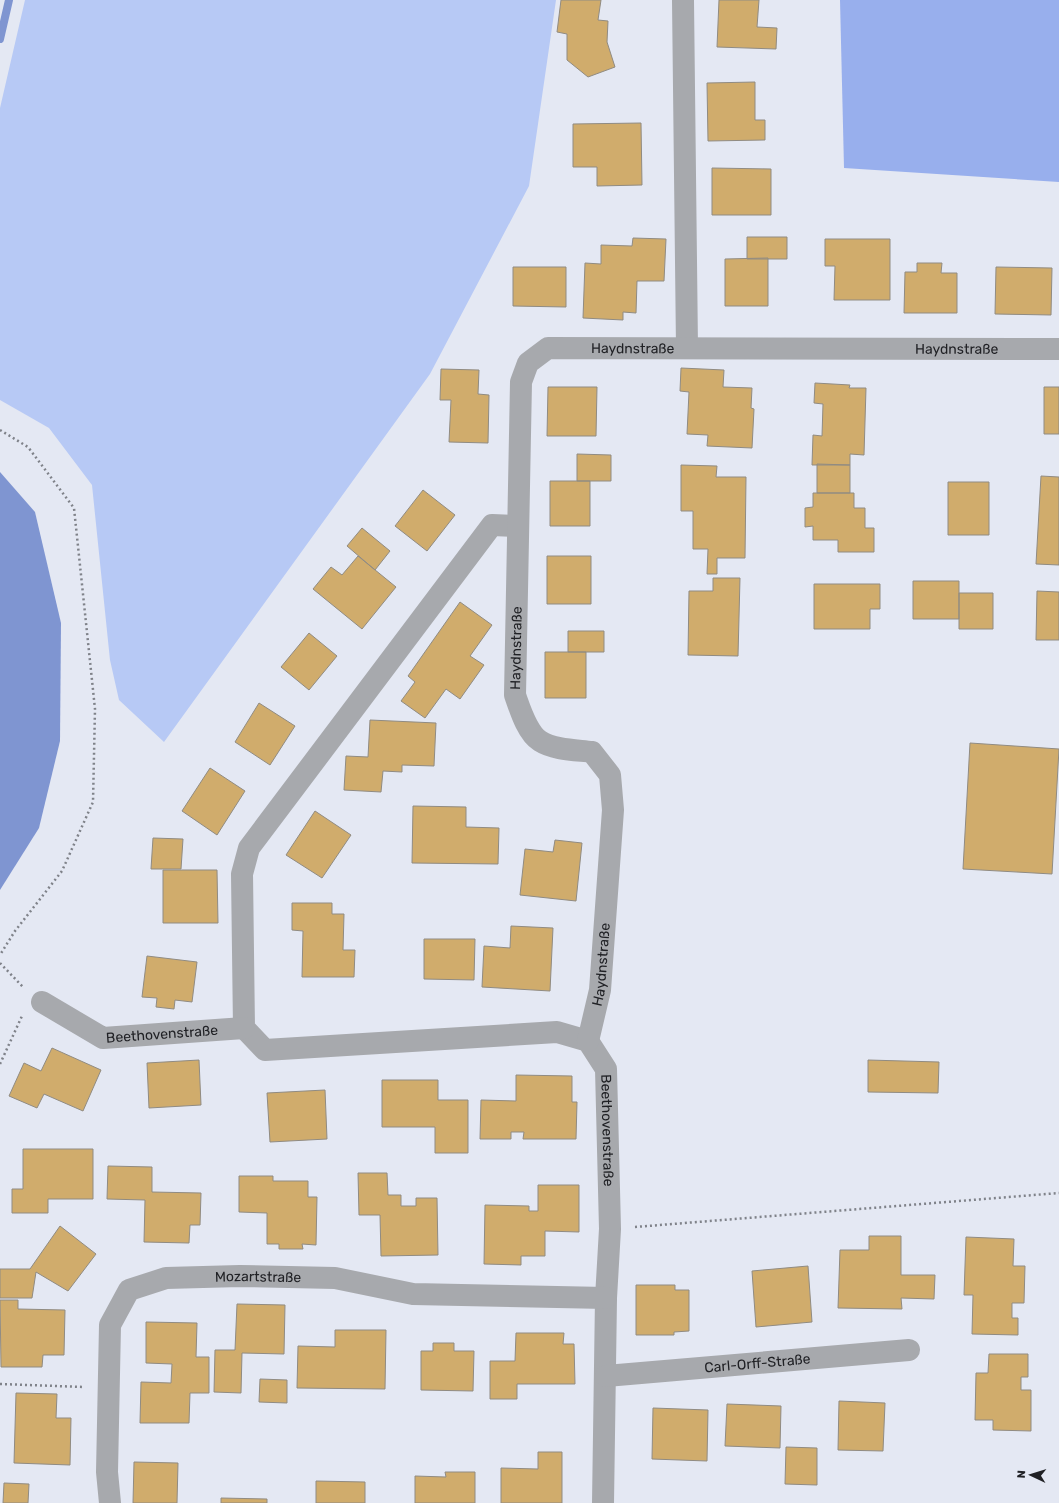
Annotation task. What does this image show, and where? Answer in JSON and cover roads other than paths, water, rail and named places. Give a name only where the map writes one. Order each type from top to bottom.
[{"type":"street","name":"Haydnstraße","points":[[683,1],[687,348]]},
{"type":"street","name":"Haydnstraße","points":[[588,1041],[600,990],[613,810],[610,775],[592,752],[562,748],[540,741],[525,722],[515,695],[521,382],[528,363],[548,348],[1059,349]]},
{"type":"street","points":[[518,526],[492,525],[249,848],[242,874],[244,1028],[265,1050],[557,1032],[588,1041]]},
{"type":"street","name":"Beethovenstraße","points":[[37,998],[103,1038],[244,1028]]},
{"type":"street","name":"Beethovenstraße","points":[[588,1041],[606,1069],[610,1229],[606,1298],[603,1503]]},
{"type":"street","name":"Mozartstraße","points":[[110,1503],[107,1472],[110,1325],[129,1290],[166,1278],[240,1276],[335,1278],[413,1294],[606,1298]]},
{"type":"street","name":"Carl-Orff-Straße","points":[[606,1376],[909,1350]]},
{"type":"waterway","points":[[0,39],[9,0]]}]
